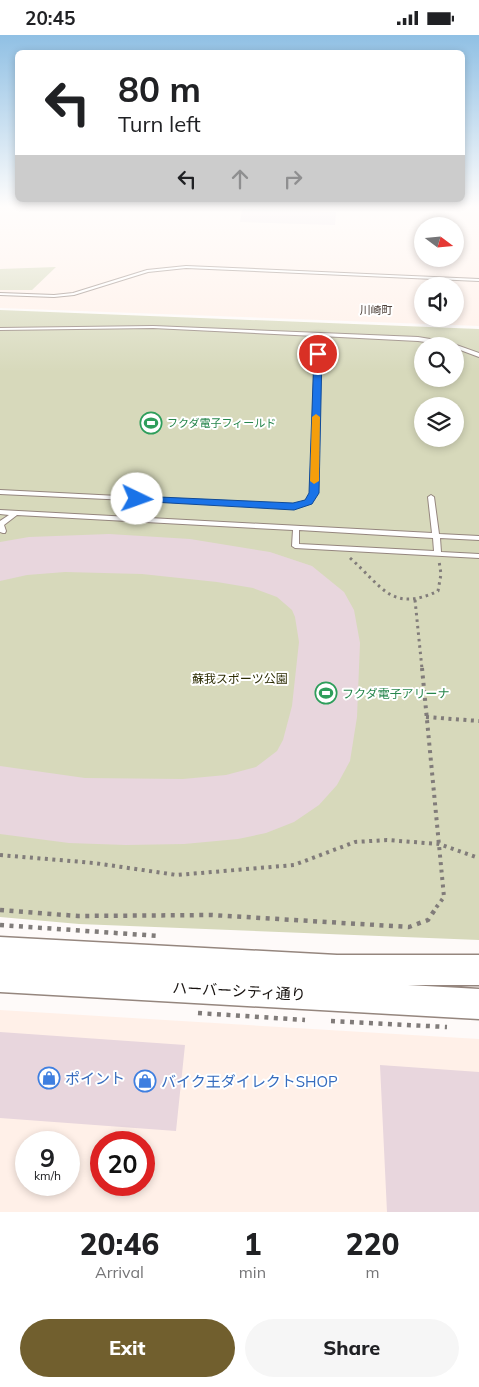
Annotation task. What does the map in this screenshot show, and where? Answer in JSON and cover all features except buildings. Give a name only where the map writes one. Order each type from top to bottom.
[{"type":"street","name":"ハーバーシティ通り","points":[[0,952],[337,970],[479,970]]},
{"type":"street","name":"ハーバーシティ通り","points":[[0,977],[479,1004]]},
{"type":"lane","points":[[0,294],[54,296],[74,294],[147,271],[186,267],[479,280]]},
{"type":"lane","points":[[0,336],[2,329],[153,327],[418,339],[446,343],[479,355]]},
{"type":"lane","points":[[0,492],[294,507],[309,502],[314,493],[318,335]]},
{"type":"lane","points":[[431,497],[438,553]]},
{"type":"lane","points":[[0,512],[479,538]]},
{"type":"lane","points":[[3,531],[0,524],[3,520],[17,512]]},
{"type":"lane","points":[[296,529],[296,546],[479,556]]},
{"type":"path","points":[[335,548],[353,560],[383,591],[399,599],[414,600],[438,591],[441,574],[438,553]]},
{"type":"path","points":[[0,910],[78,916],[212,915],[409,927],[428,920],[444,897],[414,600]]},
{"type":"path","points":[[426,717],[479,721]]},
{"type":"path","points":[[0,855],[94,863],[177,875],[294,865],[354,842],[387,840],[439,844],[479,858]]},
{"type":"path","points":[[331,1021],[449,1027]]},
{"type":"shaded area","points":[[0,262],[414,262],[414,267],[464,267],[464,262],[479,262],[479,326],[464,325],[464,277],[414,277],[414,324],[0,308]]},
{"type":"shaded area","points":[[0,1010],[479,1039],[479,1212],[0,1212]]},
{"type":"green space","points":[[56,267],[32,290],[0,290],[0,269]]},
{"type":"green space","name":"蘇我スポーツ公園","points":[[0,310],[479,329],[479,940],[79,924],[0,917]]},
{"type":"slow traffic","points":[[314,481],[316,417]]},
{"type":"place","name":"フクダ電子フィールド","points":[[151,423]]},
{"type":"place","name":"フクダ電子アリーナ","points":[[326,693]]},
{"type":"place","name":"ポイント","points":[[49,1078]]},
{"type":"place","name":"バイク王ダイレクトSHOP","points":[[145,1081]]},
{"type":"district","name":"川崎町","points":[[376,310]]},
{"type":"route","points":[[137,499],[294,507],[309,502],[314,493],[318,354]]}]
